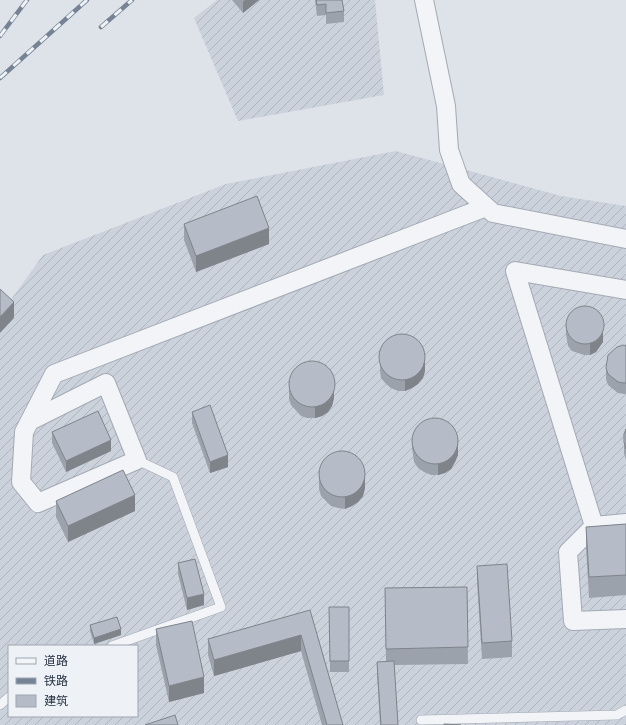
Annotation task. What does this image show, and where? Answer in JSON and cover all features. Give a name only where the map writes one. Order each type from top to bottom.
[{"type":"street","points":[[424,0],[446,106],[450,150],[461,184],[493,213],[626,239]]},
{"type":"street","points":[[30,420],[106,383],[137,460],[38,502],[21,482],[24,432],[30,420],[54,374],[486,207]]},
{"type":"street","points":[[594,526],[515,271],[626,290]]},
{"type":"street","points":[[626,523],[594,526],[568,552],[573,621],[626,620]]},
{"type":"lane","points":[[115,645],[221,607],[173,477],[137,460]]},
{"type":"lane","points":[[0,705],[8,698]]},
{"type":"lane","points":[[421,720],[525,721],[617,715],[626,710]]},
{"type":"shaded area","points":[[217,0],[375,0],[384,95],[238,121],[194,18]]},
{"type":"shaded area","points":[[396,151],[561,196],[626,206],[626,725],[0,725],[0,315],[43,255],[226,184]]},
{"type":"building","points":[[316,0],[342,0],[344,11],[326,13],[326,4],[317,5]]},
{"type":"building","points":[[257,196],[269,228],[196,256],[184,224]]},
{"type":"building","points":[[0,289],[14,302],[0,317]]},
{"type":"building","points":[[585,306],[598,312],[604,325],[598,338],[585,344],[572,338],[566,325],[572,312]]},
{"type":"building","points":[[402,334],[415,338],[421,344],[425,357],[421,370],[415,376],[402,380],[389,376],[383,370],[379,357],[383,344],[389,338]]},
{"type":"building","points":[[623,345],[626,346],[626,383],[618,382],[608,374],[606,368],[608,355],[617,347]]},
{"type":"building","points":[[312,361],[325,365],[331,371],[335,384],[331,397],[325,403],[312,407],[299,403],[293,397],[289,384],[293,371],[299,365]]},
{"type":"building","points":[[210,405],[228,455],[210,462],[192,412]]},
{"type":"building","points":[[98,411],[111,440],[66,461],[52,432]]},
{"type":"building","points":[[435,418],[448,422],[454,428],[458,441],[454,454],[448,460],[435,464],[422,460],[416,454],[412,441],[416,428],[422,422]]},
{"type":"building","points":[[626,429],[626,449],[624,434]]},
{"type":"building","points":[[342,451],[355,455],[361,461],[365,474],[361,487],[355,493],[342,497],[329,493],[323,487],[319,474],[323,461],[329,455]]},
{"type":"building","points":[[123,470],[135,495],[68,526],[56,501]]},
{"type":"building","points":[[626,524],[626,575],[589,577],[586,527]]},
{"type":"building","points":[[195,559],[204,594],[187,598],[178,563]]},
{"type":"building","points":[[507,564],[512,641],[482,643],[477,566]]},
{"type":"building","points":[[467,587],[468,647],[386,649],[385,588]]},
{"type":"building","points":[[329,607],[349,607],[349,661],[330,661]]},
{"type":"building","points":[[310,610],[343,725],[327,725],[301,635],[214,660],[208,639]]},
{"type":"building","points":[[117,617],[121,629],[94,638],[90,625]]},
{"type":"building","points":[[192,621],[204,677],[169,686],[156,629]]},
{"type":"building","points":[[394,661],[398,725],[381,725],[377,662]]},
{"type":"building","points":[[175,715],[178,725],[145,725]]},
{"type":"railway","points":[[0,36],[27,0]]},
{"type":"railway","points":[[0,78],[87,0]]},
{"type":"railway","points":[[101,27],[132,0]]}]
